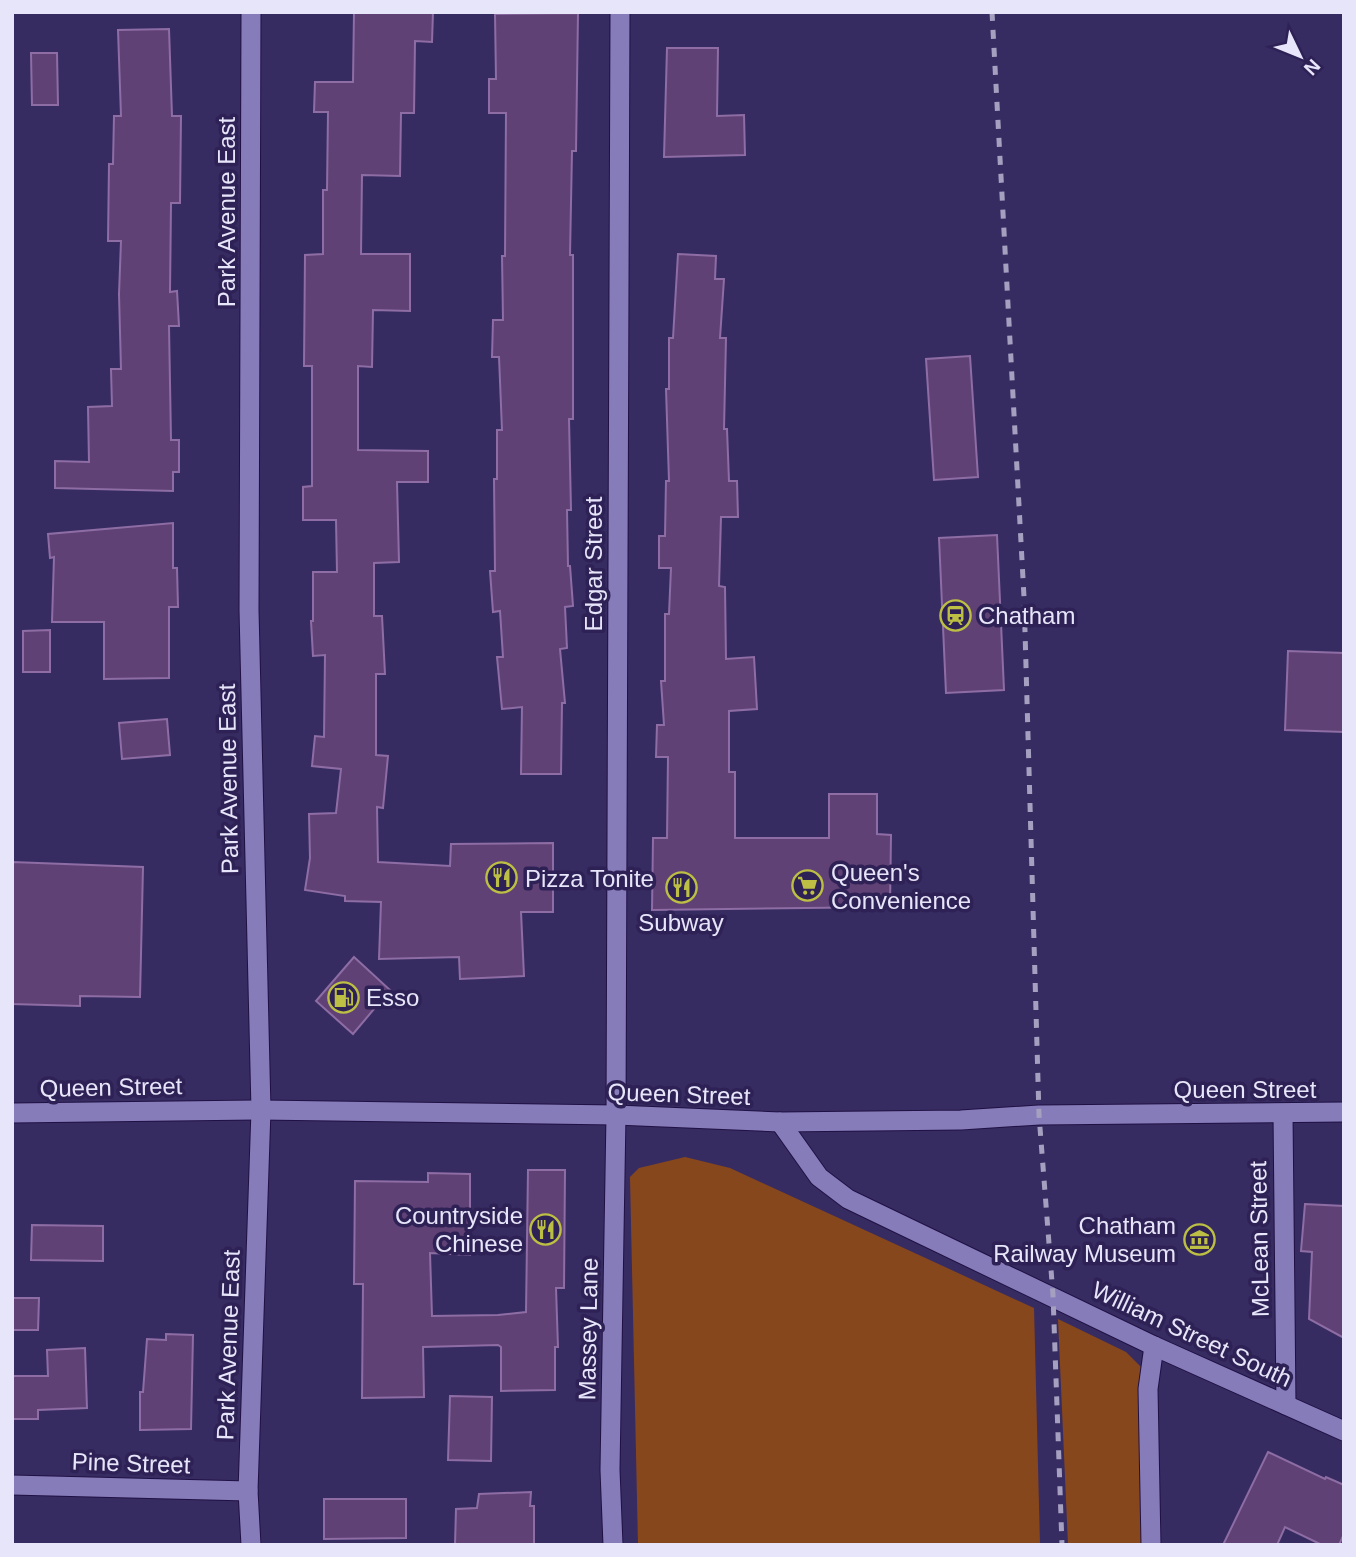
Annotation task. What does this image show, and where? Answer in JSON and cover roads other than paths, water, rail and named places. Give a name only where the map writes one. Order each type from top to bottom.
[{"type":"street","name":"Park Avenue East","points":[[251,12],[249,610],[261,1110],[248,1492],[252,1544]]},
{"type":"street","name":"Edgar Street","points":[[616,1115],[620,12]]},
{"type":"street","name":"Queen Street","points":[[12,1113],[261,1110],[616,1115],[780,1122],[961,1120],[1039,1115],[1344,1112]]},
{"type":"street","name":"McLean Street","points":[[1283,1114],[1286,1405]]},
{"type":"street","name":"Massey Lane","points":[[613,1545],[610,1470],[616,1115]]},
{"type":"street","name":"William Street South","points":[[780,1122],[819,1177],[848,1199],[1154,1346],[1344,1432]]},
{"type":"street","points":[[1151,1545],[1148,1389],[1154,1346]]},
{"type":"street","name":"Pine Street","points":[[12,1485],[248,1492]]},
{"type":"railway","points":[[992,12],[1024,597],[1039,1115],[1053,1295],[1062,1545]]},
{"type":"place","name":"Chatham","points":[[955,615]]},
{"type":"place","name":"Pizza Tonite","points":[[502,878]]},
{"type":"place","name":"Queen's Convenience","points":[[808,886]]},
{"type":"place","name":"Subway","points":[[681,888]]},
{"type":"place","name":"Esso","points":[[343,997]]},
{"type":"place","name":"Countryside Chinese","points":[[546,1229]]},
{"type":"place","name":"Chatham Railway Museum","points":[[1199,1239]]}]
